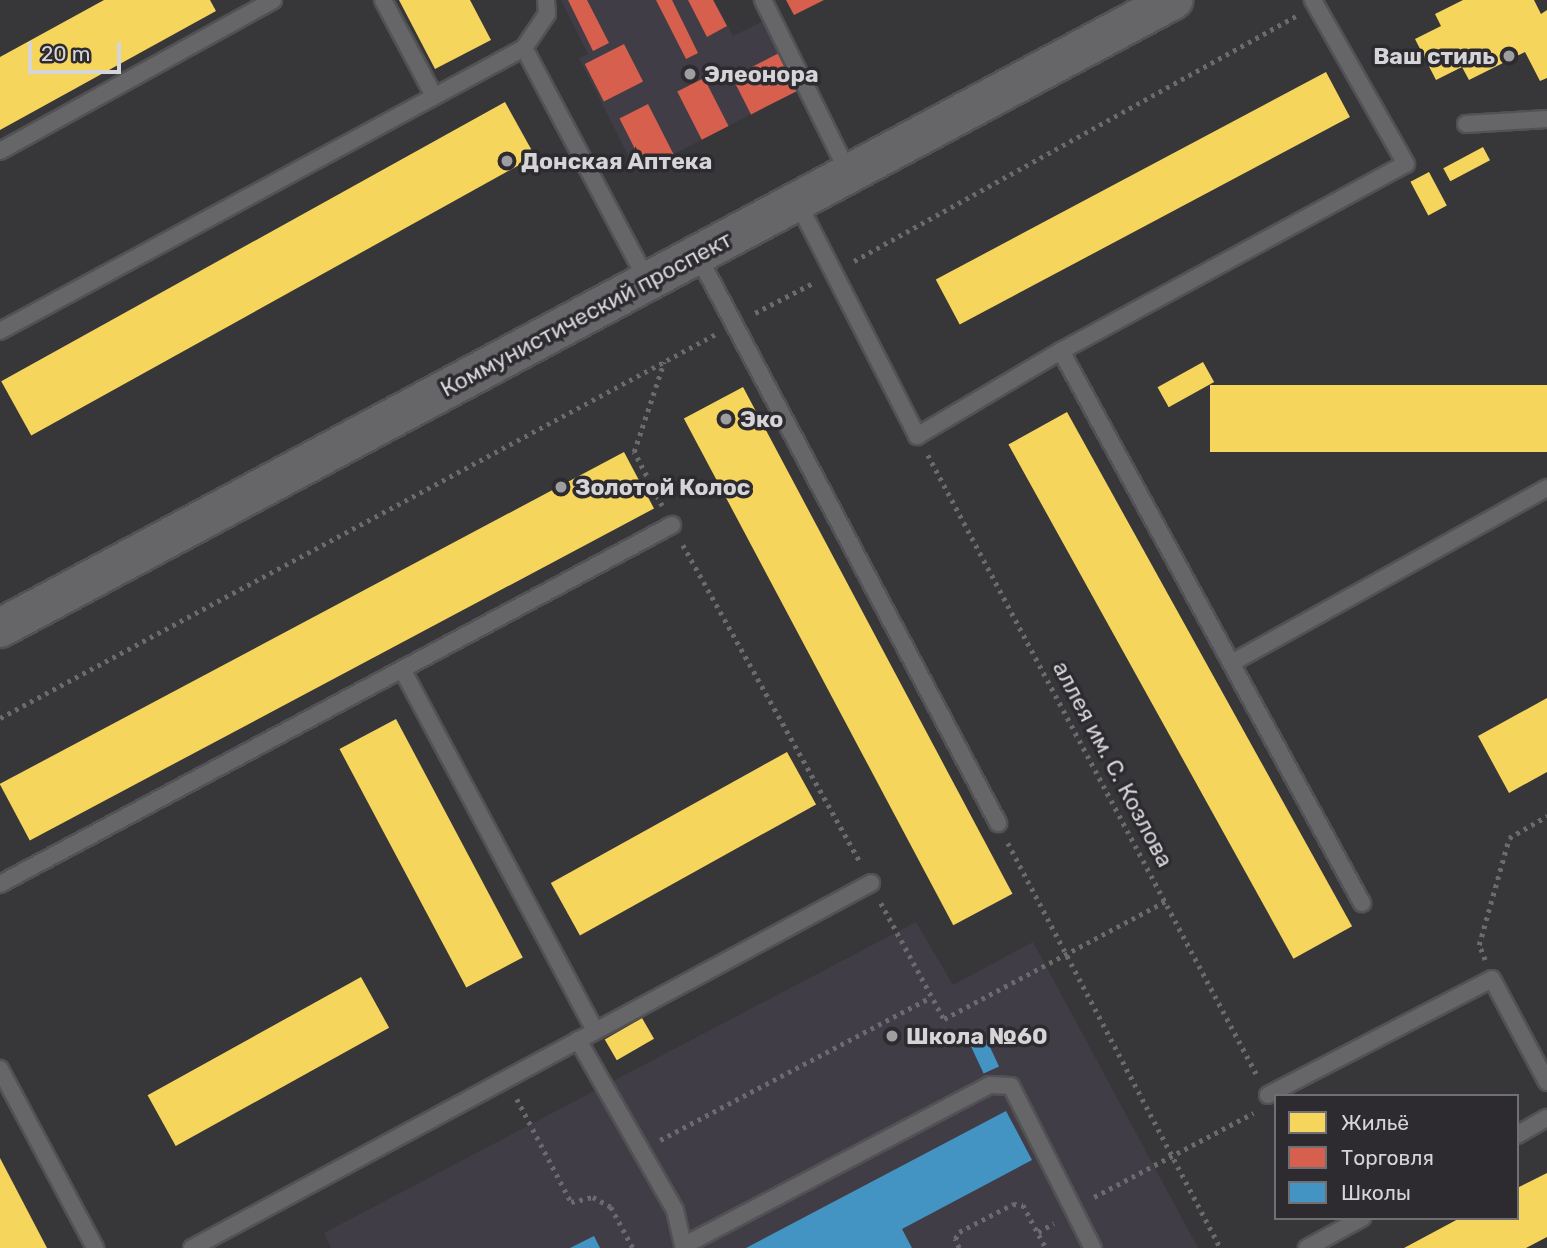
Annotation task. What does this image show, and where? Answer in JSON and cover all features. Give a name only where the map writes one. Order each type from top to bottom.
[{"type":"main road","name":"Коммунистический проспект","points":[[0,628],[1173,0]]},
{"type":"lane","points":[[383,0],[435,96]]},
{"type":"lane","points":[[0,331],[524,48],[547,14],[546,0]]},
{"type":"lane","points":[[763,0],[849,174]]},
{"type":"lane","points":[[797,201],[917,436],[1061,351],[1406,164],[1314,2]]},
{"type":"lane","points":[[0,152],[262,3]]},
{"type":"lane","points":[[524,48],[647,281]]},
{"type":"lane","points":[[1466,124],[1547,119]]},
{"type":"lane","points":[[697,254],[998,823]]},
{"type":"lane","points":[[1061,351],[1233,662],[1362,904]]},
{"type":"lane","points":[[1233,662],[1547,488]]},
{"type":"lane","points":[[0,884],[672,525]]},
{"type":"lane","points":[[402,669],[595,1031]]},
{"type":"lane","points":[[192,1248],[871,883]]},
{"type":"lane","points":[[1279,1094],[1492,978],[1547,1082]]},
{"type":"lane","points":[[578,1040],[675,1210],[684,1247],[990,1085],[1011,1086],[1093,1248]]},
{"type":"lane","points":[[0,1069],[95,1248]]},
{"type":"lane","points":[[1270,1099],[1274,1097]]},
{"type":"lane","points":[[1519,1134],[1547,1118]]},
{"type":"lane","points":[[1307,1248],[1358,1220]]},
{"type":"path","points":[[0,718],[832,273],[1314,2]]},
{"type":"path","points":[[664,362],[634,452],[944,1019],[1166,901]]},
{"type":"path","name":"аллея им. С. Козлова","points":[[917,436],[1270,1099]]},
{"type":"path","points":[[1492,978],[1479,945],[1509,838],[1547,816]]},
{"type":"path","points":[[998,823],[1221,1248]]},
{"type":"path","points":[[640,1150],[931,997]]},
{"type":"path","points":[[506,1079],[571,1202],[593,1197],[611,1207],[633,1248]]},
{"type":"path","points":[[1038,1232],[1073,1209],[1270,1099]]},
{"type":"path","points":[[959,1248],[955,1239],[959,1231],[1013,1204],[1023,1205],[1046,1248]]},
{"type":"shaded area","name":"Элеонора","points":[[561,0],[714,0],[733,36],[765,20],[800,89],[637,173],[579,58],[588,54]]},
{"type":"shaded area","name":"Школа №60","points":[[916,922],[953,985],[1033,942],[1198,1248],[331,1248],[324,1233]]},
{"type":"building: Жильё","points":[[104,0],[210,0],[216,11],[0,130],[0,57]]},
{"type":"building: Жильё","points":[[399,0],[470,0],[491,40],[435,69]]},
{"type":"building: Жильё","points":[[1463,0],[1534,0],[1541,14],[1547,10],[1547,78],[1540,81],[1525,52],[1469,80],[1462,67],[1436,80],[1415,39],[1441,26],[1435,14]]},
{"type":"building: Жильё","points":[[1326,72],[1350,117],[960,325],[936,280]]},
{"type":"building: Жильё","points":[[505,102],[535,156],[31,435],[1,381]]},
{"type":"building: Жильё","points":[[1483,147],[1490,160],[1450,181],[1443,168]]},
{"type":"building: Жильё","points":[[1429,172],[1447,206],[1428,215],[1410,182]]},
{"type":"building: Жильё","points":[[1203,362],[1214,382],[1169,407],[1158,387]]},
{"type":"building: Жильё","points":[[1210,385],[1547,385],[1547,452],[1210,452]]},
{"type":"building: Жильё","points":[[743,387],[1012,894],[953,925],[684,418]]},
{"type":"building: Жильё","points":[[1067,412],[1352,926],[1293,959],[1008,444]]},
{"type":"building: Жильё","points":[[624,452],[654,509],[30,840],[0,784]]},
{"type":"building: Жильё","points":[[1547,698],[1547,772],[1509,793],[1478,736]]},
{"type":"building: Жильё","points":[[396,719],[523,957],[466,987],[339,749]]},
{"type":"building: Жильё","points":[[787,752],[816,804],[580,935],[551,883]]},
{"type":"building: Жильё","points":[[361,977],[389,1028],[176,1146],[148,1095]]},
{"type":"building: Жильё","points":[[642,1018],[654,1039],[617,1060],[605,1040]]},
{"type":"building: Жильё","points":[[0,1158],[47,1248],[0,1248]]},
{"type":"building: Жильё","points":[[1547,1173],[1547,1237],[1526,1248],[1404,1248],[1456,1220],[1519,1220],[1519,1187]]},
{"type":"building: Торговля","points":[[568,0],[587,0],[609,43],[593,51]]},
{"type":"building: Торговля","points":[[656,0],[672,0],[698,53],[686,59]]},
{"type":"building: Торговля","points":[[688,0],[713,0],[727,26],[707,37]]},
{"type":"building: Торговля","points":[[786,0],[824,0],[794,15]]},
{"type":"building: Торговля","points":[[624,44],[643,81],[604,101],[585,64]]},
{"type":"building: Торговля","points":[[781,52],[800,89],[751,114],[732,77]]},
{"type":"building: Торговля","points":[[704,78],[729,126],[702,140],[677,92]]},
{"type":"building: Торговля","points":[[648,104],[673,154],[645,168],[619,119]]},
{"type":"building: Школы","points":[[983,1032],[999,1066],[984,1074],[968,1039]]},
{"type":"building: Школы","points":[[1006,1111],[1032,1160],[902,1229],[912,1248],[746,1248]]},
{"type":"building: Школы","points":[[594,1236],[600,1248],[570,1248]]},
{"type":"place","name":"Ваш стиль","points":[[1509,56]]},
{"type":"place","name":"Элеонора","points":[[690,74]]},
{"type":"place","name":"Донская Аптека","points":[[507,161]]},
{"type":"place","name":"Эко","points":[[726,419]]},
{"type":"place","name":"Золотой Колос","points":[[561,487]]},
{"type":"place","name":"Школа №60","points":[[892,1036]]}]
